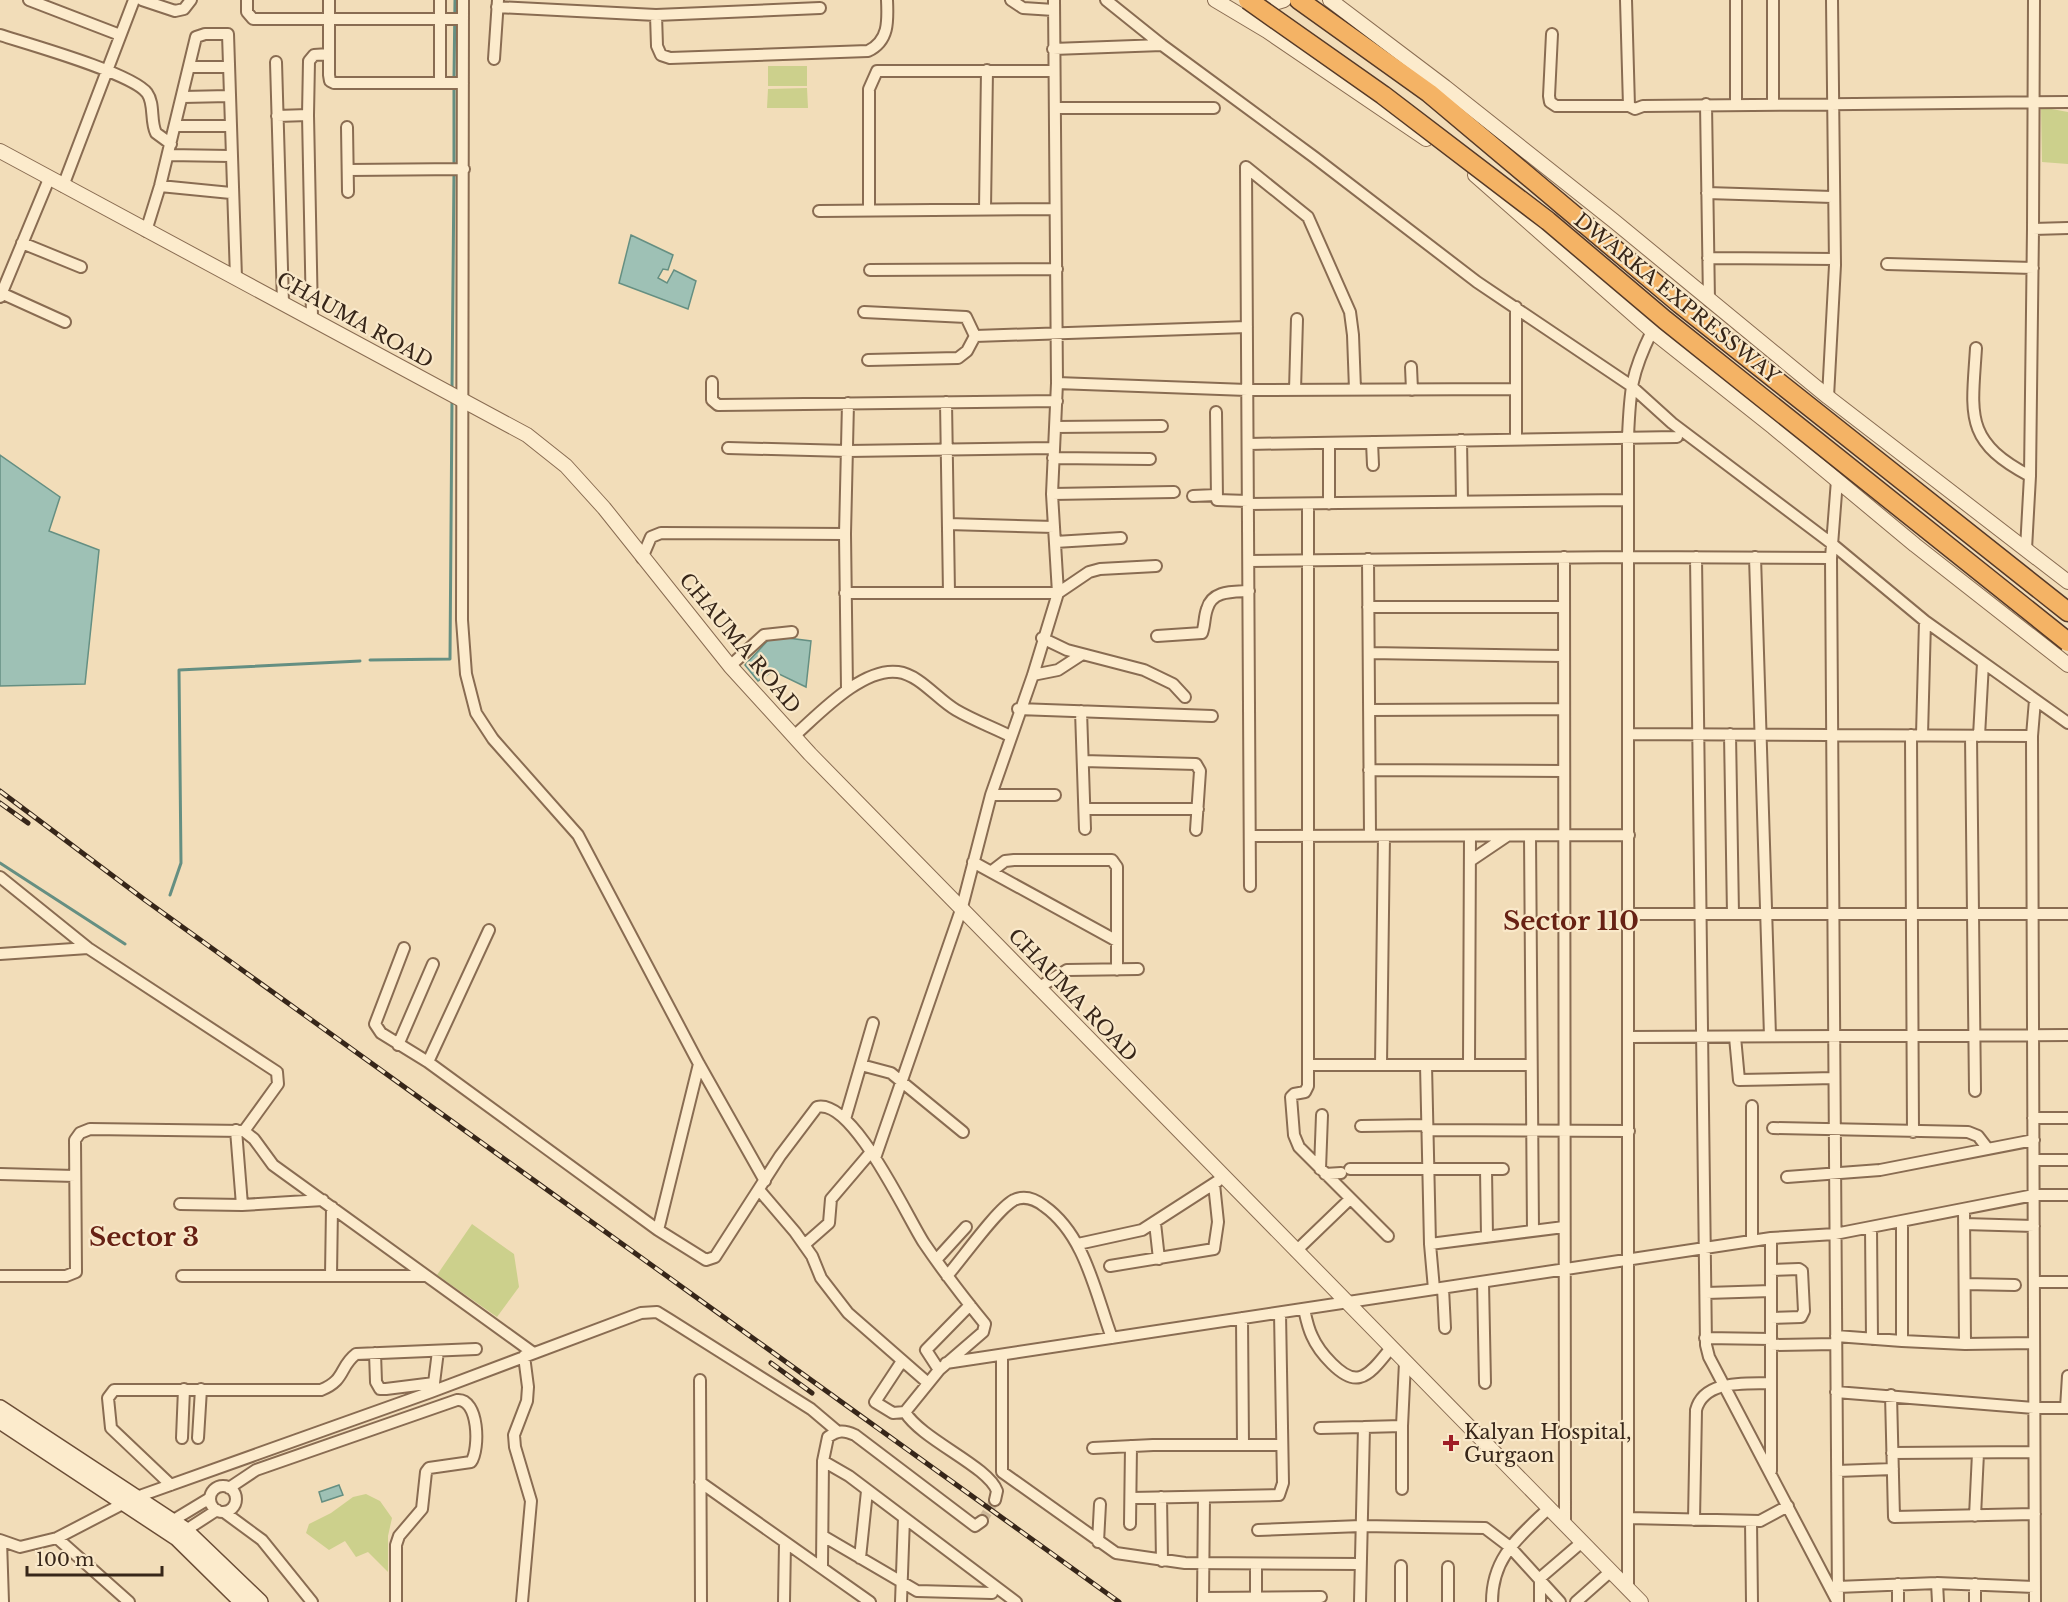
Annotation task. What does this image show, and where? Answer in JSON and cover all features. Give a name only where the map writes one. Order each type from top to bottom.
[{"type":"highway","name":"DWARKA EXPRESSWAY","points":[[1299,0],[1429,93],[1680,303],[2068,612]]},
{"type":"highway","name":"DWARKA EXPRESSWAY","points":[[1242,7],[1383,95],[1548,221],[1665,320],[2068,642]]},
{"type":"main road","points":[[0,1408],[128,1501]]},
{"type":"main road","points":[[0,1421],[175,1529],[260,1602]]},
{"type":"main road","points":[[175,1529],[242,1602]]},
{"type":"street","points":[[29,0],[120,35]]},
{"type":"street","points":[[63,186],[134,0]]},
{"type":"street","points":[[142,0],[175,11],[184,9],[191,0]]},
{"type":"street","points":[[247,0],[247,12],[253,19],[463,19]]},
{"type":"street","points":[[329,0],[330,81],[334,84],[464,82]]},
{"type":"street","points":[[440,0],[440,83]]},
{"type":"street","points":[[463,0],[464,169],[455,397],[462,620],[466,674],[476,713],[493,739],[579,835],[762,1186],[804,1245],[821,1278],[848,1313],[928,1383]]},
{"type":"street","points":[[656,15],[657,46],[661,55],[670,58],[858,52],[876,47],[886,32],[887,0]]},
{"type":"street","points":[[804,1245],[829,1223],[831,1199],[873,1155],[903,1082],[962,907],[991,795],[1018,709],[1033,675],[1042,638],[1058,593],[1052,494],[1058,382],[1053,5],[1023,8],[1011,0]]},
{"type":"street","points":[[1106,0],[1162,45],[1314,157],[1477,282],[1630,385],[1672,423],[1831,543],[1925,621],[2068,723]]},
{"type":"street","points":[[1215,0],[1242,7],[1284,0]]},
{"type":"street","points":[[1329,0],[1437,81],[1614,221],[1828,397],[2068,582]]},
{"type":"street","points":[[1626,0],[1629,106]]},
{"type":"street","points":[[1736,0],[1737,104]]},
{"type":"street","points":[[1773,0],[1773,104]]},
{"type":"street","points":[[1828,397],[1835,260],[1832,197],[1832,0]]},
{"type":"street","points":[[2026,549],[2030,476],[2034,0]]},
{"type":"street","points":[[495,59],[498,3],[656,15],[820,8]]},
{"type":"street","points":[[1242,7],[1268,31],[1305,59],[1403,122],[1474,174],[1652,331],[1915,545],[2068,665]]},
{"type":"street","points":[[146,231],[176,126],[196,37],[205,34],[228,34],[231,193],[236,278]]},
{"type":"street","points":[[1552,34],[1548,88],[1550,102],[1556,106],[1629,106],[1635,109],[1643,106],[1706,104],[2068,102]]},
{"type":"street","points":[[0,35],[108,72],[145,90],[149,97],[156,133],[171,144]]},
{"type":"street","points":[[1053,49],[1162,45]]},
{"type":"street","points":[[312,318],[309,61],[314,56],[329,54]]},
{"type":"street","points":[[276,62],[283,303]]},
{"type":"street","points":[[189,67],[229,67]]},
{"type":"street","points":[[986,209],[987,70]]},
{"type":"street","points":[[868,209],[869,89],[877,71],[1053,71]]},
{"type":"street","points":[[183,98],[229,96]]},
{"type":"street","points":[[1706,104],[1709,301]]},
{"type":"street","points":[[1055,108],[1214,108]]},
{"type":"street","points":[[277,116],[308,115]]},
{"type":"street","points":[[176,126],[230,126]]},
{"type":"street","points":[[347,127],[348,192]]},
{"type":"street","name":"CHAUMA ROAD","points":[[1,154],[312,318],[527,435],[566,466],[604,508],[730,666],[794,736],[962,907],[1219,1181],[1296,1251],[1641,1602]]},
{"type":"street","points":[[168,155],[230,156]]},
{"type":"street","points":[[1250,886],[1246,167],[1308,217],[1350,312],[1355,389]]},
{"type":"street","points":[[348,170],[464,169]]},
{"type":"street","points":[[49,179],[1,295],[65,322]]},
{"type":"street","points":[[160,186],[231,193]]},
{"type":"street","points":[[1707,193],[1832,197]]},
{"type":"street","points":[[819,211],[1055,209]]},
{"type":"street","points":[[2033,229],[2068,228]]},
{"type":"street","points":[[22,243],[81,267]]},
{"type":"street","points":[[1708,258],[1835,260]]},
{"type":"street","points":[[1887,264],[2033,268]]},
{"type":"street","points":[[870,270],[1058,269]]},
{"type":"street","points":[[1515,307],[1516,440]]},
{"type":"street","points":[[864,312],[966,317],[975,336]]},
{"type":"street","points":[[1295,390],[1297,319]]},
{"type":"street","points":[[975,336],[1247,327]]},
{"type":"street","points":[[1628,1588],[1630,1259],[1628,437],[1630,385],[1635,365],[1652,331]]},
{"type":"street","points":[[868,360],[958,358],[967,351],[975,336]]},
{"type":"street","points":[[1976,348],[1974,423],[1991,448],[2013,467],[2030,476]]},
{"type":"street","points":[[1411,367],[1412,390]]},
{"type":"street","points":[[712,382],[712,400],[718,405],[1057,401]]},
{"type":"street","points":[[1058,382],[1247,390],[1514,389]]},
{"type":"street","points":[[946,402],[949,593]]},
{"type":"street","points":[[847,690],[845,534],[848,403]]},
{"type":"street","points":[[1216,412],[1217,500],[1248,503],[1329,504],[1628,500]]},
{"type":"street","points":[[1055,427],[1162,426]]},
{"type":"street","points":[[1248,444],[1677,437]]},
{"type":"street","points":[[1461,440],[1462,502]]},
{"type":"street","points":[[1329,442],[1329,504]]},
{"type":"street","points":[[1372,442],[1373,465]]},
{"type":"street","points":[[728,448],[848,451],[947,449],[1150,459]]},
{"type":"street","points":[[1836,480],[1831,558],[1838,1602]]},
{"type":"street","points":[[1052,494],[1174,492]]},
{"type":"street","points":[[1193,496],[1216,495]]},
{"type":"street","points":[[1308,504],[1308,1065],[1307,1090],[1291,1097],[1292,1125],[1299,1147],[1388,1236]]},
{"type":"street","points":[[948,524],[1054,526]]},
{"type":"street","points":[[642,558],[651,537],[661,533],[845,534]]},
{"type":"street","points":[[1055,542],[1121,537]]},
{"type":"street","points":[[1249,561],[1628,556],[1831,558]]},
{"type":"street","points":[[1564,557],[1564,1524]]},
{"type":"street","points":[[1696,557],[1706,1248],[1705,1338],[1709,1357],[1838,1602]]},
{"type":"street","points":[[1755,557],[1770,1036]]},
{"type":"street","points":[[1368,559],[1370,836]]},
{"type":"street","points":[[845,593],[1058,593],[1089,572],[1100,569],[1156,566]]},
{"type":"street","points":[[1157,636],[1202,633],[1206,610],[1215,597],[1222,592],[1249,591]]},
{"type":"street","points":[[1368,607],[1564,607]]},
{"type":"street","points":[[1913,1132],[1912,914],[1916,735],[1925,621]]},
{"type":"street","points":[[730,666],[764,635],[792,632]]},
{"type":"street","points":[[1042,638],[1081,655],[1092,655],[1144,670],[1173,684],[1185,697]]},
{"type":"street","points":[[1369,653],[1564,656]]},
{"type":"street","points":[[1033,675],[1058,670],[1081,655]]},
{"type":"street","points":[[1975,1091],[1973,914],[1975,736],[1983,663]]},
{"type":"street","points":[[794,736],[847,690],[880,674],[898,672],[918,680],[954,709],[1010,736]]},
{"type":"street","points":[[2035,700],[2032,736],[2035,1602]]},
{"type":"street","points":[[1018,709],[1212,716]]},
{"type":"street","points":[[1369,710],[1564,709]]},
{"type":"street","points":[[1081,711],[1085,829]]},
{"type":"street","points":[[1628,734],[2032,736]]},
{"type":"street","points":[[1730,734],[1733,914]]},
{"type":"street","points":[[1083,761],[1196,764],[1200,771],[1196,830]]},
{"type":"street","points":[[1369,770],[1564,771]]},
{"type":"street","points":[[991,795],[1055,795]]},
{"type":"street","points":[[1085,809],[1198,809]]},
{"type":"street","points":[[1250,836],[1629,836]]},
{"type":"street","points":[[1381,1065],[1384,836]]},
{"type":"street","points":[[1469,1065],[1470,836]]},
{"type":"street","points":[[1470,861],[1507,836]]},
{"type":"street","points":[[1530,836],[1533,1231]]},
{"type":"street","points":[[992,871],[1005,861],[1014,860],[1112,860],[1117,867],[1117,969]]},
{"type":"street","points":[[973,862],[1117,940]]},
{"type":"street","points":[[2,882],[88,948],[277,1072],[278,1083],[240,1131],[242,1205]]},
{"type":"street","points":[[1629,914],[2068,914]]},
{"type":"street","points":[[428,1062],[489,930]]},
{"type":"street","points":[[0,954],[88,948]]},
{"type":"street","points":[[404,948],[375,1024],[381,1033],[428,1062],[658,1230],[706,1260],[712,1260],[780,1156],[818,1107],[827,1107],[845,1119],[873,1155],[936,1260],[985,1324],[985,1328],[943,1367],[905,1412],[893,1413],[875,1402],[902,1361]]},
{"type":"street","points":[[398,1045],[433,964]]},
{"type":"street","points":[[1038,988],[1067,970],[1138,969]]},
{"type":"street","points":[[845,1119],[873,1023]]},
{"type":"street","points":[[1629,1037],[2068,1035]]},
{"type":"street","points":[[1735,1036],[1738,1080],[1834,1078]]},
{"type":"street","points":[[658,1230],[699,1064]]},
{"type":"street","points":[[861,1065],[886,1071],[903,1082],[963,1132]]},
{"type":"street","points":[[1308,1065],[1532,1065]]},
{"type":"street","points":[[1426,1065],[1430,1244],[1445,1328]]},
{"type":"street","points":[[1752,1106],[1752,1241]]},
{"type":"street","points":[[1322,1115],[1323,1172]]},
{"type":"street","points":[[2033,1118],[2068,1118]]},
{"type":"street","points":[[1361,1126],[1629,1131]]},
{"type":"street","points":[[1773,1128],[1968,1132],[1978,1136],[1988,1149]]},
{"type":"street","points":[[0,1276],[66,1276],[76,1272],[75,1140],[80,1133],[90,1129],[240,1131],[254,1139],[273,1165],[426,1276],[528,1354]]},
{"type":"street","points":[[1787,1177],[1880,1170],[2034,1140]]},
{"type":"street","points":[[2034,1160],[2068,1160]]},
{"type":"street","points":[[1486,1169],[1487,1237]]},
{"type":"street","points":[[1323,1172],[1503,1169]]},
{"type":"street","points":[[0,1174],[75,1176]]},
{"type":"street","points":[[1078,1244],[1135,1232],[1155,1223],[1219,1181]]},
{"type":"street","points":[[1110,1266],[1214,1249],[1218,1222],[1219,1181]]},
{"type":"street","points":[[943,1367],[1002,1355],[1630,1259],[1771,1238],[1835,1234],[2034,1195],[2068,1195]]},
{"type":"street","points":[[947,1276],[1006,1206],[1025,1197],[1035,1199],[1055,1213],[1078,1244],[1112,1338]]},
{"type":"street","points":[[1296,1251],[1350,1199]]},
{"type":"street","points":[[180,1204],[242,1205],[323,1200]]},
{"type":"street","points":[[331,1276],[332,1207]]},
{"type":"street","points":[[1964,1210],[1965,1344]]},
{"type":"street","points":[[1902,1221],[1902,1341]]},
{"type":"street","points":[[1155,1223],[1159,1259]]},
{"type":"street","points":[[1964,1224],[2034,1226]]},
{"type":"street","points":[[936,1260],[966,1227]]},
{"type":"street","points":[[1430,1244],[1564,1227]]},
{"type":"street","points":[[1871,1227],[1872,1339]]},
{"type":"street","points":[[1771,1238],[1771,1474]]},
{"type":"street","points":[[1771,1270],[1799,1269],[1802,1272],[1804,1311],[1801,1317],[1771,1318]]},
{"type":"street","points":[[182,1276],[426,1276]]},
{"type":"street","points":[[1483,1282],[1485,1383]]},
{"type":"street","points":[[2034,1282],[2068,1282]]},
{"type":"street","points":[[1965,1284],[2014,1285]]},
{"type":"street","points":[[1706,1293],[1771,1292]]},
{"type":"street","points":[[943,1367],[926,1350],[970,1305]]},
{"type":"street","points":[[1304,1309],[1312,1337],[1320,1350],[1344,1373],[1353,1377],[1362,1377],[1391,1348]]},
{"type":"street","points":[[3,1602],[1,1540],[20,1547],[57,1538],[128,1501],[640,1313],[657,1312],[811,1409],[837,1431]]},
{"type":"street","points":[[1131,1498],[1279,1495],[1283,1483],[1280,1313]]},
{"type":"street","points":[[1242,1318],[1243,1445]]},
{"type":"street","points":[[1705,1338],[1771,1342],[1872,1339],[1965,1344],[2034,1343]]},
{"type":"street","points":[[171,1485],[111,1428],[108,1398],[110,1393],[118,1388],[321,1390],[334,1385],[356,1354],[477,1349]]},
{"type":"street","points":[[375,1353],[376,1382],[380,1389],[386,1389],[434,1383],[438,1351]]},
{"type":"street","points":[[522,1602],[531,1501],[515,1447],[514,1435],[527,1401],[528,1354]]},
{"type":"street","points":[[1002,1355],[1002,1472],[1116,1553],[1162,1561],[1202,1563],[1360,1564]]},
{"type":"street","points":[[1402,1489],[1405,1362]]},
{"type":"street","points":[[1836,1392],[2034,1408],[2067,1408],[2068,1376]]},
{"type":"street","points":[[700,1380],[701,1602]]},
{"type":"street","points":[[1694,1520],[1696,1410],[1700,1398],[1725,1384],[1771,1383]]},
{"type":"street","points":[[182,1438],[184,1389]]},
{"type":"street","points":[[198,1438],[201,1389]]},
{"type":"street","points":[[1891,1395],[1894,1517],[2035,1514]]},
{"type":"street","points":[[175,1529],[210,1498],[218,1487],[229,1488],[256,1470],[457,1400],[463,1400],[473,1410],[477,1444],[475,1456],[471,1462],[429,1468],[426,1472],[422,1509],[399,1536],[396,1545],[396,1602]]},
{"type":"street","points":[[905,1412],[939,1443],[990,1481],[996,1491],[994,1500]]},
{"type":"street","points":[[1320,1428],[1402,1426]]},
{"type":"street","points":[[1360,1602],[1364,1427]]},
{"type":"street","points":[[822,1566],[823,1461],[828,1437],[837,1431],[846,1431],[855,1436],[975,1526],[982,1521]]},
{"type":"street","points":[[1093,1448],[1282,1445]]},
{"type":"street","points":[[1130,1524],[1131,1446]]},
{"type":"street","points":[[1892,1453],[2034,1452]]},
{"type":"street","points":[[1975,1516],[1977,1453]]},
{"type":"street","points":[[823,1461],[904,1518],[992,1593]]},
{"type":"street","points":[[1837,1471],[1893,1469]]},
{"type":"street","points":[[700,1482],[870,1602]]},
{"type":"street","points":[[175,1529],[231,1508],[235,1502],[234,1494],[229,1488]]},
{"type":"street","points":[[860,1558],[867,1491]]},
{"type":"street","points":[[1161,1497],[1162,1561]]},
{"type":"street","points":[[1204,1497],[1203,1600],[1283,1600],[1321,1597]]},
{"type":"street","points":[[210,1498],[221,1511],[262,1540],[312,1602]]},
{"type":"street","points":[[1098,1542],[1100,1504]]},
{"type":"street","points":[[1629,1518],[1760,1521],[1788,1506]]},
{"type":"street","points":[[1492,1602],[1493,1578],[1510,1546],[1549,1508]]},
{"type":"street","points":[[901,1602],[904,1518]]},
{"type":"street","points":[[1751,1521],[1752,1602]]},
{"type":"street","points":[[1258,1530],[1361,1526],[1485,1528],[1510,1546],[1560,1602]]},
{"type":"street","points":[[823,1536],[917,1591],[992,1593],[1016,1602]]},
{"type":"street","points":[[57,1538],[129,1602]]},
{"type":"street","points":[[1540,1602],[1540,1578],[1582,1542]]},
{"type":"street","points":[[784,1602],[785,1543]]},
{"type":"street","points":[[1256,1565],[1256,1600]]},
{"type":"street","points":[[1401,1566],[1401,1602]]},
{"type":"street","points":[[1448,1566],[1448,1602]]},
{"type":"street","points":[[1576,1602],[1611,1571]]},
{"type":"street","points":[[1837,1587],[1898,1584],[2035,1587]]},
{"type":"street","points":[[1898,1584],[1898,1602]]},
{"type":"street","points":[[1937,1584],[1938,1602]]},
{"type":"street","points":[[1975,1584],[1975,1602]]},
{"type":"green space","points":[[768,66],[807,66],[807,86],[768,86]]},
{"type":"green space","points":[[807,88],[808,108],[767,108],[768,89]]},
{"type":"green space","points":[[2041,107],[2068,112],[2068,164],[2042,162]]},
{"type":"green space","points":[[472,1224],[514,1254],[519,1287],[497,1317],[437,1275]]},
{"type":"green space","points":[[366,1494],[380,1501],[392,1518],[388,1536],[388,1572],[368,1552],[356,1557],[345,1541],[329,1550],[306,1533],[309,1524],[331,1513],[353,1497]]},
{"type":"water","points":[[631,235],[673,255],[668,270],[663,269],[658,278],[667,283],[674,270],[696,281],[688,309],[619,283]]},
{"type":"water","points":[[0,455],[60,497],[49,531],[99,550],[85,684],[0,686]]},
{"type":"water","points":[[772,636],[811,641],[806,687],[773,671],[758,681],[745,665]]},
{"type":"water","points":[[339,1485],[343,1495],[322,1502],[319,1492]]},
{"type":"waterway","points":[[454,79],[455,0]]},
{"type":"waterway","points":[[454,88],[454,165]]},
{"type":"waterway","points":[[452,389],[454,173]]},
{"type":"waterway","points":[[370,660],[450,659],[452,398]]},
{"type":"waterway","points":[[170,895],[181,863],[179,670],[360,661]]},
{"type":"waterway","points":[[0,863],[125,944]]},
{"type":"tunnel","points":[[982,1521],[995,1500]]},
{"type":"railway","points":[[0,791],[145,900],[1119,1602]]},
{"type":"railway","points":[[0,803],[28,823]]},
{"type":"railway","points":[[771,1363],[812,1393]]},
{"type":"place","name":"Kalyan Hospital, Gurgaon","points":[[1451,1443]]},
{"type":"district","name":"Sector 110","points":[[1571,921]]},
{"type":"district","name":"Sector 3","points":[[144,1237]]}]
